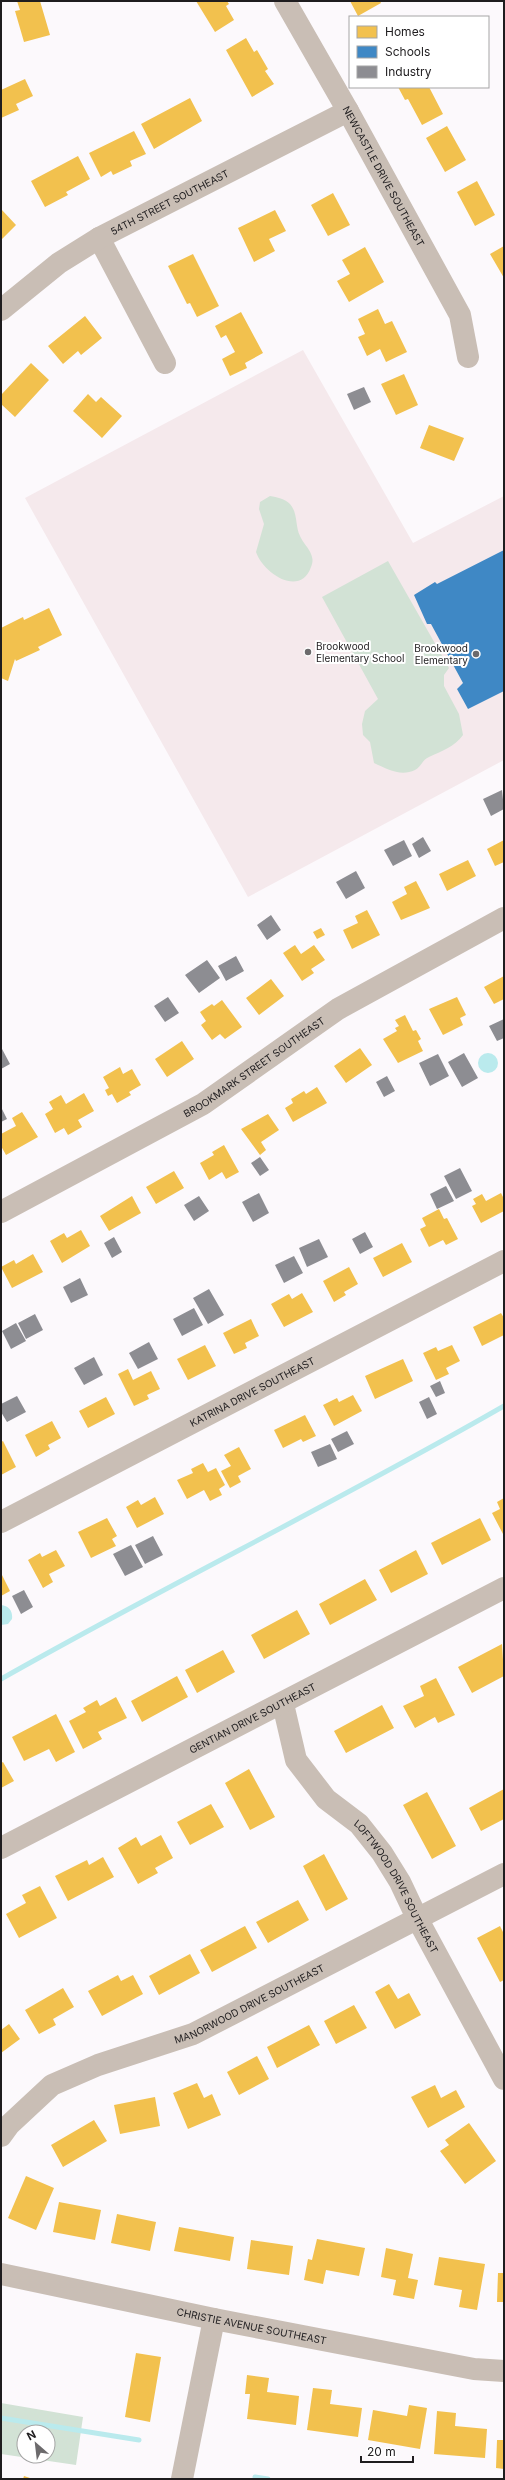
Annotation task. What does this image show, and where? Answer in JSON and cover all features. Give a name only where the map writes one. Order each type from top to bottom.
[{"type":"street","name":"NEWCASTLE DRIVE SOUTHEAST","points":[[285,1],[348,111],[460,315],[468,356]]},
{"type":"street","name":"54TH STREET SOUTHEAST","points":[[1,310],[59,263],[100,238],[348,111]]},
{"type":"street","points":[[100,238],[165,363]]},
{"type":"street","name":"BROOKMARK STREET SOUTHEAST","points":[[1,1212],[203,1104],[338,1009],[437,952],[504,918]]},
{"type":"street","name":"KATRINA DRIVE SOUTHEAST","points":[[1,1522],[504,1261]]},
{"type":"street","name":"GENTIAN DRIVE SOUTHEAST","points":[[1,1848],[283,1704],[504,1588]]},
{"type":"street","name":"LOFTWOOD DRIVE SOUTHEAST","points":[[283,1704],[296,1760],[326,1799],[359,1824],[382,1853],[400,1882],[417,1918],[504,2079]]},
{"type":"street","name":"MANORWOOD DRIVE SOUTHEAST","points":[[1,2136],[9,2124],[52,2085],[98,2065],[193,2034],[504,1874]]},
{"type":"street","name":"CHRISTIE AVENUE SOUTHEAST","points":[[1,2274],[214,2320],[474,2369],[504,2371]]},
{"type":"street","points":[[182,2479],[214,2320]]},
{"type":"shaded area","name":"Brookwood Elementary School","points":[[303,350],[413,543],[504,496],[504,760],[248,897],[25,498]]},
{"type":"green space","points":[[270,496],[288,502],[293,508],[300,536],[312,556],[311,567],[306,576],[299,581],[282,579],[274,574],[266,568],[256,552],[264,524],[259,509],[260,502]]},
{"type":"green space","points":[[388,561],[449,668],[444,675],[444,686],[459,714],[463,735],[452,746],[425,759],[417,769],[405,773],[384,768],[374,763],[370,742],[363,735],[362,724],[365,711],[378,699],[322,597]]},
{"type":"green space","points":[[1,2403],[83,2417],[76,2465],[56,2462],[56,2424],[16,2424],[16,2456],[1,2454]]},
{"type":"water","points":[[488,1053],[495,1056],[498,1063],[495,1070],[488,1073],[481,1070],[478,1063],[481,1056]]},
{"type":"water","points":[[1,1605],[6,1606],[11,1611],[12,1619],[8,1624],[1,1625]]},
{"type":"building: Homes","points":[[17,1],[40,1],[50,35],[24,42],[15,11],[20,10]]},
{"type":"building: Homes","points":[[196,1],[227,1],[229,4],[226,6],[234,20],[215,32]]},
{"type":"building: Homes","points":[[350,1],[380,1],[381,3],[358,16]]},
{"type":"building: Homes","points":[[246,38],[254,52],[257,50],[268,69],[265,71],[274,84],[252,97],[226,50]]},
{"type":"building: Homes","points":[[25,79],[33,96],[16,104],[19,110],[1,118],[1,90]]},
{"type":"building: Homes","points":[[399,88],[430,88],[443,114],[422,125],[408,99],[405,100]]},
{"type":"building: Homes","points":[[190,98],[202,121],[154,149],[141,124]]},
{"type":"building: Homes","points":[[447,126],[466,160],[445,172],[426,138]]},
{"type":"building: Homes","points":[[134,131],[146,154],[130,161],[132,166],[113,175],[111,171],[101,177],[89,153]]},
{"type":"building: Homes","points":[[78,156],[90,179],[66,192],[68,195],[45,207],[31,181]]},
{"type":"building: Homes","points":[[477,181],[495,215],[475,226],[457,192]]},
{"type":"building: Homes","points":[[333,193],[350,225],[328,236],[311,205]]},
{"type":"building: Homes","points":[[1,209],[16,225],[1,240]]},
{"type":"building: Homes","points":[[275,210],[286,231],[269,239],[275,251],[254,262],[238,228]]},
{"type":"building: Homes","points":[[504,246],[504,278],[490,254]]},
{"type":"building: Homes","points":[[365,247],[384,282],[349,302],[337,281],[350,274],[342,260]]},
{"type":"building: Homes","points":[[193,254],[219,306],[197,317],[190,303],[187,304],[168,266]]},
{"type":"building: Homes","points":[[378,309],[385,324],[392,321],[407,352],[386,362],[380,349],[367,356],[358,337],[365,334],[358,319]]},
{"type":"building: Homes","points":[[241,312],[263,353],[245,363],[247,368],[230,376],[222,359],[235,352],[226,335],[221,338],[215,326]]},
{"type":"building: Homes","points":[[85,316],[102,338],[81,355],[78,351],[63,364],[48,346]]},
{"type":"building: Homes","points":[[31,363],[49,380],[15,417],[1,404],[1,395]]},
{"type":"building: Homes","points":[[404,374],[418,405],[396,415],[381,384]]},
{"type":"building: Homes","points":[[88,394],[96,402],[101,397],[122,416],[102,438],[73,411]]},
{"type":"building: Homes","points":[[429,425],[464,438],[454,461],[420,448]]},
{"type":"building: Homes","points":[[49,608],[62,635],[38,647],[40,650],[16,661],[15,659],[8,681],[1,678],[1,628],[23,617],[24,620]]},
{"type":"building: Homes","points":[[504,840],[504,862],[495,866],[487,849]]},
{"type":"building: Homes","points":[[468,860],[476,876],[447,891],[439,874]]},
{"type":"building: Homes","points":[[416,881],[430,908],[401,920],[392,902],[407,894],[404,887]]},
{"type":"building: Homes","points":[[367,910],[380,935],[352,949],[343,930],[358,923],[355,916]]},
{"type":"building: Homes","points":[[321,928],[325,935],[317,939],[313,932]]},
{"type":"building: Homes","points":[[295,945],[301,954],[314,945],[325,960],[311,969],[314,973],[302,981],[283,953]]},
{"type":"building: Homes","points":[[504,976],[504,999],[494,1004],[484,987]]},
{"type":"building: Homes","points":[[271,979],[284,996],[259,1015],[246,998]]},
{"type":"building: Homes","points":[[457,997],[466,1015],[460,1018],[463,1025],[443,1035],[429,1009]]},
{"type":"building: Homes","points":[[222,1000],[242,1027],[225,1039],[220,1034],[212,1040],[201,1025],[206,1021],[200,1012],[212,1004],[214,1006]]},
{"type":"building: Homes","points":[[405,1015],[413,1031],[416,1030],[421,1039],[418,1041],[423,1051],[398,1063],[383,1039],[397,1031],[395,1028],[399,1026],[395,1020]]},
{"type":"building: Homes","points":[[182,1041],[194,1059],[167,1077],[155,1059]]},
{"type":"building: Homes","points":[[360,1048],[372,1065],[346,1083],[334,1066]]},
{"type":"building: Homes","points":[[120,1067],[123,1074],[132,1069],[141,1085],[129,1092],[131,1095],[117,1103],[112,1094],[108,1096],[105,1090],[109,1088],[103,1077]]},
{"type":"building: Homes","points":[[317,1087],[327,1103],[293,1122],[285,1108],[293,1103],[291,1099],[304,1091],[306,1094]]},
{"type":"building: Homes","points":[[84,1093],[94,1111],[78,1120],[82,1127],[68,1135],[64,1128],[55,1133],[45,1114],[53,1109],[49,1102],[61,1095],[66,1104]]},
{"type":"building: Homes","points":[[22,1112],[38,1137],[6,1155],[1,1146],[1,1134],[16,1126],[12,1118]]},
{"type":"building: Homes","points":[[268,1114],[279,1130],[261,1142],[266,1150],[260,1155],[241,1129]]},
{"type":"building: Homes","points":[[224,1145],[239,1172],[226,1179],[222,1172],[209,1180],[200,1163],[214,1155],[212,1152]]},
{"type":"building: Homes","points":[[174,1171],[184,1188],[156,1204],[146,1187]]},
{"type":"building: Homes","points":[[501,1193],[504,1199],[504,1211],[481,1223],[472,1206],[476,1204],[473,1199],[482,1194],[486,1201]]},
{"type":"building: Homes","points":[[132,1196],[141,1213],[109,1231],[100,1216]]},
{"type":"building: Homes","points":[[439,1209],[444,1219],[447,1218],[458,1239],[446,1245],[443,1240],[429,1247],[420,1229],[426,1226],[422,1218]]},
{"type":"building: Homes","points":[[81,1230],[90,1246],[62,1263],[50,1241],[64,1233],[67,1238]]},
{"type":"building: Homes","points":[[402,1243],[412,1262],[383,1277],[373,1258]]},
{"type":"building: Homes","points":[[33,1254],[43,1272],[12,1288],[1,1267],[14,1260],[16,1264]]},
{"type":"building: Homes","points":[[349,1267],[358,1284],[344,1292],[346,1295],[334,1302],[323,1281]]},
{"type":"building: Homes","points":[[302,1293],[313,1312],[284,1327],[271,1304],[289,1294],[292,1299]]},
{"type":"building: Homes","points":[[501,1313],[504,1318],[504,1335],[482,1346],[473,1327]]},
{"type":"building: Homes","points":[[251,1319],[259,1336],[245,1343],[247,1348],[234,1354],[223,1333]]},
{"type":"building: Homes","points":[[205,1345],[216,1366],[188,1380],[177,1359]]},
{"type":"building: Homes","points":[[452,1345],[460,1361],[446,1368],[449,1374],[436,1380],[423,1353],[436,1347],[438,1351]]},
{"type":"building: Homes","points":[[403,1359],[413,1381],[375,1399],[365,1376]]},
{"type":"building: Homes","points":[[128,1369],[133,1380],[151,1371],[160,1389],[147,1395],[149,1399],[134,1406],[118,1374]]},
{"type":"building: Homes","points":[[353,1395],[362,1411],[334,1426],[323,1405],[337,1398],[339,1402]]},
{"type":"building: Homes","points":[[106,1397],[115,1414],[88,1428],[79,1411]]},
{"type":"building: Homes","points":[[305,1415],[316,1436],[303,1442],[301,1439],[283,1448],[274,1430]]},
{"type":"building: Homes","points":[[52,1421],[61,1438],[48,1445],[50,1449],[36,1457],[25,1435]]},
{"type":"building: Homes","points":[[3,1441],[16,1467],[1,1475],[1,1442]]},
{"type":"building: Homes","points":[[239,1447],[251,1469],[238,1476],[241,1482],[230,1488],[221,1471],[231,1466],[224,1455]]},
{"type":"building: Homes","points":[[203,1463],[208,1472],[216,1468],[225,1485],[219,1489],[222,1495],[210,1501],[204,1490],[187,1499],[177,1480],[193,1473],[191,1469]]},
{"type":"building: Homes","points":[[155,1497],[164,1514],[137,1528],[126,1507],[138,1500],[141,1505]]},
{"type":"building: Homes","points":[[504,1498],[503,1534],[492,1513],[500,1509],[497,1502]]},
{"type":"building: Homes","points":[[107,1518],[117,1536],[112,1539],[116,1546],[91,1558],[78,1532]]},
{"type":"building: Homes","points":[[480,1518],[491,1540],[442,1565],[431,1543]]},
{"type":"building: Homes","points":[[56,1550],[65,1566],[49,1574],[53,1582],[43,1588],[28,1560],[40,1553],[42,1557]]},
{"type":"building: Homes","points":[[416,1550],[428,1574],[391,1593],[379,1570]]},
{"type":"building: Homes","points":[[1,1573],[10,1591],[1,1596]]},
{"type":"building: Homes","points":[[365,1579],[377,1600],[330,1625],[319,1604]]},
{"type":"building: Homes","points":[[297,1610],[310,1634],[264,1659],[251,1635]]},
{"type":"building: Homes","points":[[502,1644],[504,1676],[472,1693],[458,1667]]},
{"type":"building: Homes","points":[[223,1650],[235,1672],[197,1693],[185,1670]]},
{"type":"building: Homes","points":[[177,1676],[188,1697],[142,1722],[131,1701]]},
{"type":"building: Homes","points":[[436,1678],[455,1715],[438,1723],[435,1717],[415,1728],[403,1706],[424,1696],[420,1686]]},
{"type":"building: Homes","points":[[116,1697],[127,1718],[98,1732],[102,1739],[83,1749],[69,1721],[86,1712],[83,1708],[97,1700],[100,1706]]},
{"type":"building: Homes","points":[[382,1705],[394,1728],[346,1753],[334,1731]]},
{"type":"building: Homes","points":[[56,1714],[75,1752],[56,1762],[49,1749],[24,1761],[12,1737]]},
{"type":"building: Homes","points":[[3,1762],[14,1781],[1,1788],[1,1763]]},
{"type":"building: Homes","points":[[249,1769],[275,1817],[250,1830],[225,1783]]},
{"type":"building: Homes","points":[[504,1789],[504,1819],[481,1831],[469,1808]]},
{"type":"building: Homes","points":[[427,1792],[456,1846],[432,1859],[403,1805]]},
{"type":"building: Homes","points":[[211,1804],[224,1827],[190,1845],[177,1822]]},
{"type":"building: Homes","points":[[161,1835],[173,1858],[155,1868],[158,1873],[138,1884],[118,1848],[136,1837],[141,1846]]},
{"type":"building: Homes","points":[[324,1854],[348,1899],[326,1911],[303,1866]]},
{"type":"building: Homes","points":[[103,1857],[114,1877],[68,1901],[55,1876],[87,1860],[89,1865]]},
{"type":"building: Homes","points":[[40,1886],[57,1918],[19,1938],[6,1914],[26,1903],[22,1895]]},
{"type":"building: Homes","points":[[298,1900],[309,1920],[268,1943],[256,1922]]},
{"type":"building: Homes","points":[[245,1926],[257,1948],[212,1972],[200,1950]]},
{"type":"building: Homes","points":[[500,1926],[504,1934],[504,1980],[500,1982],[477,1938]]},
{"type":"building: Homes","points":[[190,1954],[200,1973],[159,1995],[149,1976]]},
{"type":"building: Homes","points":[[118,1975],[121,1981],[133,1975],[143,1994],[102,2016],[88,1991]]},
{"type":"building: Homes","points":[[389,1984],[398,1999],[409,1993],[421,2015],[395,2029],[375,1992]]},
{"type":"building: Homes","points":[[63,1988],[74,2007],[53,2019],[56,2025],[39,2034],[25,2010]]},
{"type":"building: Homes","points":[[354,2005],[367,2028],[336,2044],[324,2021]]},
{"type":"building: Homes","points":[[9,2024],[20,2039],[1,2053],[1,2030]]},
{"type":"building: Homes","points":[[309,2025],[320,2045],[277,2068],[267,2047]]},
{"type":"building: Homes","points":[[257,2056],[269,2079],[239,2095],[227,2072]]},
{"type":"building: Homes","points":[[197,2083],[204,2098],[212,2094],[221,2115],[188,2129],[173,2093]]},
{"type":"building: Homes","points":[[435,2085],[441,2098],[456,2090],[465,2107],[428,2128],[411,2097]]},
{"type":"building: Homes","points":[[155,2097],[160,2126],[120,2134],[114,2105]]},
{"type":"building: Homes","points":[[94,2120],[107,2141],[63,2167],[51,2145]]},
{"type":"building: Homes","points":[[469,2123],[496,2161],[465,2184],[440,2151],[449,2145],[445,2140]]},
{"type":"building: Homes","points":[[26,2176],[54,2188],[36,2230],[8,2218]]},
{"type":"building: Homes","points":[[59,2202],[101,2210],[95,2240],[53,2232]]},
{"type":"building: Homes","points":[[117,2214],[156,2222],[150,2251],[111,2243]]},
{"type":"building: Homes","points":[[179,2227],[234,2237],[230,2261],[174,2251]]},
{"type":"building: Homes","points":[[317,2239],[365,2248],[359,2276],[326,2270],[323,2284],[304,2280],[308,2259],[312,2260]]},
{"type":"building: Homes","points":[[251,2240],[293,2246],[289,2275],[247,2269]]},
{"type":"building: Homes","points":[[386,2248],[413,2254],[408,2278],[418,2280],[414,2299],[393,2295],[396,2280],[381,2277]]},
{"type":"building: Homes","points":[[439,2257],[485,2264],[477,2310],[459,2307],[462,2290],[434,2285]]},
{"type":"building: Homes","points":[[498,2273],[504,2273],[504,2302],[497,2302]]},
{"type":"building: Homes","points":[[136,2353],[161,2357],[150,2422],[125,2417]]},
{"type":"building: Homes","points":[[247,2375],[269,2378],[267,2392],[299,2396],[296,2425],[247,2419],[250,2394],[245,2394]]},
{"type":"building: Homes","points":[[313,2388],[332,2390],[330,2404],[362,2408],[358,2437],[307,2430]]},
{"type":"building: Homes","points":[[409,2405],[427,2408],[420,2449],[368,2440],[373,2410],[407,2416]]},
{"type":"building: Homes","points":[[437,2411],[456,2413],[455,2426],[487,2429],[485,2458],[434,2454]]},
{"type":"building: Homes","points":[[497,2440],[504,2440],[504,2469],[496,2468]]},
{"type":"building: Homes","points":[[24,2476],[33,2479],[23,2479]]},
{"type":"building: Schools","name":"Brookwood Elementary","points":[[504,550],[504,691],[468,709],[457,689],[463,683],[431,624],[427,624],[414,595],[435,582],[437,584]]},
{"type":"building: Industry","points":[[364,387],[371,402],[354,410],[347,394]]},
{"type":"building: Industry","points":[[502,790],[504,809],[491,816],[483,799]]},
{"type":"building: Industry","points":[[423,837],[431,851],[419,858],[412,844]]},
{"type":"building: Industry","points":[[404,840],[412,856],[393,866],[384,850]]},
{"type":"building: Industry","points":[[356,871],[365,888],[346,899],[336,882]]},
{"type":"building: Industry","points":[[271,915],[281,930],[267,940],[257,925]]},
{"type":"building: Industry","points":[[236,956],[244,971],[226,981],[218,966]]},
{"type":"building: Industry","points":[[207,960],[220,978],[199,993],[185,975]]},
{"type":"building: Industry","points":[[168,997],[179,1013],[165,1022],[154,1006]]},
{"type":"building: Industry","points":[[504,1019],[504,1038],[497,1041],[489,1026]]},
{"type":"building: Industry","points":[[1,1047],[10,1064],[1,1069]]},
{"type":"building: Industry","points":[[464,1053],[478,1078],[462,1087],[448,1062]]},
{"type":"building: Industry","points":[[438,1054],[449,1076],[430,1086],[419,1063]]},
{"type":"building: Industry","points":[[387,1076],[395,1091],[384,1097],[376,1082]]},
{"type":"building: Industry","points":[[1,1107],[7,1119],[1,1122]]},
{"type":"building: Industry","points":[[260,1157],[269,1170],[260,1176],[251,1163]]},
{"type":"building: Industry","points":[[460,1168],[472,1191],[456,1199],[444,1176]]},
{"type":"building: Industry","points":[[446,1186],[454,1201],[437,1209],[430,1194]]},
{"type":"building: Industry","points":[[259,1193],[269,1213],[253,1222],[242,1202]]},
{"type":"building: Industry","points":[[199,1196],[209,1211],[194,1221],[184,1205]]},
{"type":"building: Industry","points":[[365,1232],[373,1247],[360,1254],[352,1239]]},
{"type":"building: Industry","points":[[114,1237],[122,1252],[112,1258],[104,1243]]},
{"type":"building: Industry","points":[[319,1239],[328,1257],[307,1267],[299,1248]]},
{"type":"building: Industry","points":[[294,1256],[303,1273],[284,1283],[275,1265]]},
{"type":"building: Industry","points":[[80,1278],[88,1295],[71,1303],[63,1287]]},
{"type":"building: Industry","points":[[209,1289],[224,1315],[208,1324],[193,1298]]},
{"type":"building: Industry","points":[[194,1308],[203,1325],[182,1336],[173,1319]]},
{"type":"building: Industry","points":[[35,1314],[43,1330],[26,1339],[18,1323]]},
{"type":"building: Industry","points":[[16,1323],[26,1341],[11,1349],[2,1331]]},
{"type":"building: Industry","points":[[149,1342],[158,1359],[138,1369],[129,1353]]},
{"type":"building: Industry","points":[[94,1357],[103,1375],[84,1385],[74,1368]]},
{"type":"building: Industry","points":[[440,1381],[445,1393],[436,1397],[430,1386]]},
{"type":"building: Industry","points":[[17,1396],[26,1412],[7,1422],[1,1412],[1,1404]]},
{"type":"building: Industry","points":[[429,1397],[437,1414],[427,1419],[419,1402]]},
{"type":"building: Industry","points":[[347,1431],[354,1444],[338,1452],[331,1439]]},
{"type":"building: Industry","points":[[330,1444],[337,1459],[318,1467],[311,1452]]},
{"type":"building: Industry","points":[[153,1536],[163,1555],[145,1564],[135,1545]]},
{"type":"building: Industry","points":[[131,1545],[143,1567],[125,1576],[113,1554]]},
{"type":"building: Industry","points":[[24,1590],[33,1607],[21,1614],[12,1596]]},
{"type":"waterway","points":[[1,1679],[126,1610],[379,1476],[504,1406]]},
{"type":"waterway","points":[[1,2418],[139,2440]]},
{"type":"waterway","points":[[255,2477],[268,2479]]},
{"type":"place","name":"Brookwood Elementary School","points":[[308,652]]},
{"type":"place","name":"Brookwood Elementary","points":[[476,654]]}]
